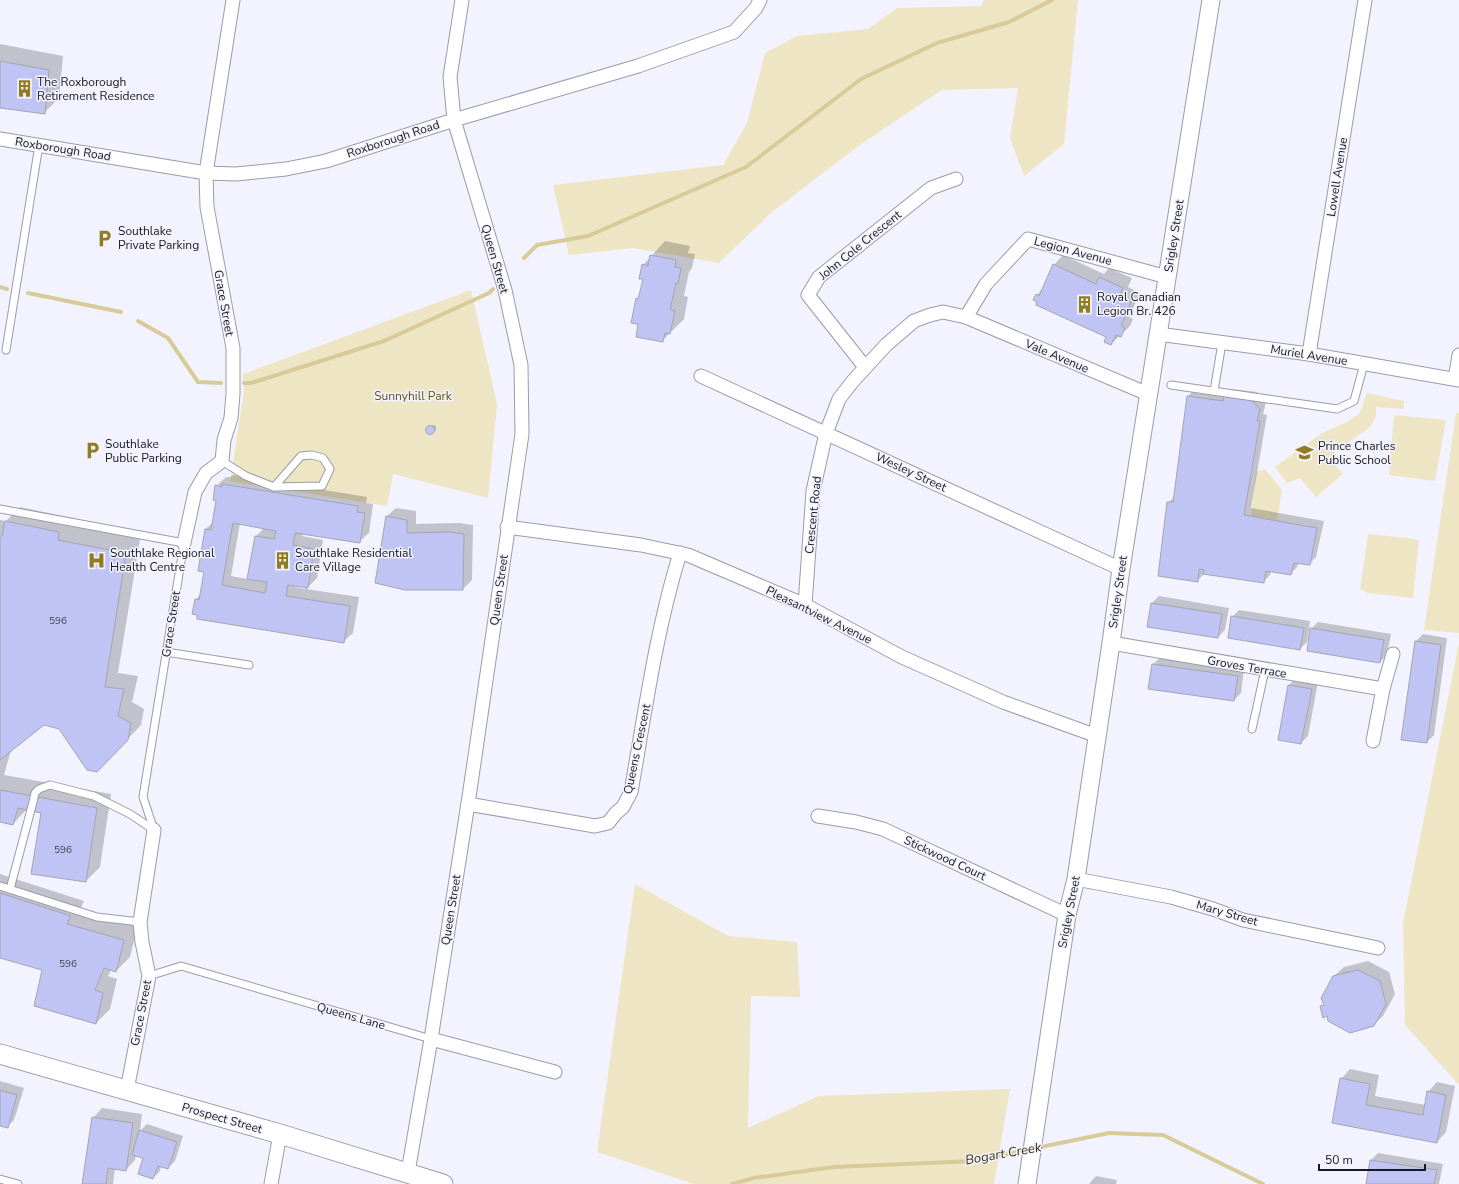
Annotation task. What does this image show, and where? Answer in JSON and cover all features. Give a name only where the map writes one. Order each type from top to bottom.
[{"type":"main road","name":"Prospect Street","points":[[0,1054],[280,1134],[407,1178],[443,1184]]},
{"type":"street","name":"Grace Street","points":[[184,542],[195,492],[206,473],[222,462],[224,440],[231,418],[233,394],[232,348],[207,207],[206,173],[233,0]]},
{"type":"street","name":"Queen Street","points":[[407,1178],[431,1039],[468,804],[522,434],[521,365],[505,290],[454,120],[450,77],[462,0]]},
{"type":"street","name":"Roxborough Road","points":[[0,139],[206,173],[236,174],[286,169],[326,161],[454,120],[638,66],[734,32],[756,8],[760,0]]},
{"type":"street","name":"Srigley Street","points":[[1028,1176],[1067,915],[1076,880],[1111,643],[1120,569],[1211,0]]},
{"type":"street","name":"Lowell Avenue","points":[[1309,354],[1365,0]]},
{"type":"street","name":"John Cole Crescent","points":[[865,367],[808,295],[819,276],[930,188],[956,179]]},
{"type":"street","name":"Legion Avenue","points":[[966,317],[986,284],[1028,239],[1167,277]]},
{"type":"street","name":"Crescent Road","points":[[805,605],[813,491],[826,433],[839,399],[865,367],[886,345],[914,322],[930,315],[943,312],[966,317]]},
{"type":"street","name":"Vale Avenue","points":[[966,317],[1148,394]]},
{"type":"street","name":"Muriel Avenue","points":[[1158,334],[1309,354],[1457,380]]},
{"type":"street","points":[[1457,380],[1459,355]]},
{"type":"street","name":"Wesley Street","points":[[701,376],[1120,569]]},
{"type":"street","name":"Pleasantview Avenue","points":[[508,527],[641,545],[688,555],[805,605],[902,657],[1003,702],[1097,736]]},
{"type":"street","name":"Queens Crescent","points":[[468,804],[595,826],[608,823],[623,807],[631,792],[661,627],[669,588],[680,553]]},
{"type":"street","name":"Groves Terrace","points":[[1111,643],[1382,689]]},
{"type":"street","points":[[1373,741],[1382,689],[1393,654]]},
{"type":"street","name":"Stickwood Court","points":[[818,816],[856,822],[883,829],[1067,915]]},
{"type":"street","name":"Grace Street","points":[[126,1090],[149,976],[142,942],[140,922],[154,830]]},
{"type":"street","name":"Mary Street","points":[[1076,880],[1171,897],[1213,909],[1243,920],[1378,948]]},
{"type":"street","name":"Queens Lane","points":[[431,1039],[555,1072]]},
{"type":"street","points":[[271,1184],[280,1134]]},
{"type":"lane","points":[[6,350],[39,145]]},
{"type":"lane","points":[[1214,391],[1222,343]]},
{"type":"lane","points":[[1171,385],[1337,409],[1354,400],[1364,364]]},
{"type":"lane","points":[[222,462],[246,476],[274,487],[322,486],[330,469],[323,458],[312,455],[301,456],[274,487]]},
{"type":"lane","points":[[0,509],[184,542]]},
{"type":"lane","name":"Grace Street","points":[[154,830],[143,797],[184,542]]},
{"type":"lane","points":[[166,652],[249,665]]},
{"type":"lane","points":[[1252,729],[1265,670]]},
{"type":"lane","points":[[10,889],[35,793],[39,789],[50,785],[94,796],[130,814],[154,830]]},
{"type":"lane","points":[[0,886],[97,917],[140,922]]},
{"type":"lane","name":"Queens Lane","points":[[149,976],[181,966],[431,1039]]},
{"type":"lane","points":[[0,1179],[18,1184]]},
{"type":"green space","points":[[984,0],[1078,0],[1064,144],[1024,176],[1010,138],[1018,88],[942,90],[857,147],[772,212],[719,263],[633,248],[569,255],[553,185],[723,165],[747,123],[765,53],[797,36],[868,29],[897,8],[981,6]]},
{"type":"green space","name":"Sunnyhill Park","points":[[471,290],[497,404],[488,498],[393,474],[387,506],[230,481],[244,391],[243,374]]},
{"type":"green space","points":[[1367,393],[1404,401],[1404,409],[1376,407],[1376,416],[1371,426],[1335,452],[1336,466],[1343,474],[1316,497],[1300,478],[1287,483],[1275,467],[1322,433],[1347,422],[1360,413]]},
{"type":"green space","points":[[1456,413],[1459,413],[1459,633],[1424,630]]},
{"type":"green space","points":[[1394,415],[1446,420],[1435,481],[1389,475]]},
{"type":"green space","points":[[1265,469],[1282,490],[1277,520],[1251,516],[1256,472]]},
{"type":"green space","points":[[1368,534],[1419,540],[1413,598],[1368,593],[1360,589]]},
{"type":"green space","points":[[1459,643],[1459,1085],[1405,1025],[1403,923]]},
{"type":"green space","points":[[635,884],[728,936],[797,942],[800,997],[751,996],[748,1128],[819,1096],[1010,1089],[994,1184],[694,1184],[597,1152]]},
{"type":"building","name":"The Roxborough Retirement Residence","points":[[0,61],[49,70],[45,114],[0,108]]},
{"type":"building","points":[[650,255],[676,260],[675,267],[681,268],[670,310],[675,311],[670,334],[665,333],[663,342],[636,337],[638,324],[631,323],[636,298],[638,299],[643,279],[639,279],[642,264],[648,266]]},
{"type":"building","name":"Royal Canadian Legion Br. 426","points":[[1053,264],[1096,284],[1099,277],[1123,288],[1119,297],[1131,302],[1121,326],[1125,328],[1121,337],[1116,335],[1111,345],[1104,342],[1106,337],[1036,305],[1037,302],[1033,300],[1036,294],[1039,296]]},
{"type":"building","points":[[1187,396],[1223,401],[1224,396],[1250,399],[1260,409],[1257,421],[1260,421],[1244,515],[1317,528],[1310,565],[1294,563],[1291,575],[1266,571],[1264,583],[1203,574],[1204,570],[1199,569],[1198,582],[1158,576],[1167,502],[1173,502]]},
{"type":"building","points":[[428,426],[432,426],[434,430],[432,434],[428,434],[426,432],[426,428]]},
{"type":"building","name":"Southlake Residential Care Village","points":[[222,484],[358,506],[357,512],[365,513],[360,543],[295,533],[293,545],[314,549],[308,588],[288,585],[286,596],[350,606],[344,643],[197,619],[197,615],[192,614],[195,599],[199,600],[204,572],[198,571],[205,529],[211,530],[216,501],[213,500],[215,485],[222,487]],"holes":[[[233,523],[276,531],[274,539],[255,536],[247,579],[267,582],[265,593],[222,585]]]},
{"type":"building","points":[[386,516],[407,520],[407,533],[450,532],[464,534],[463,590],[405,590],[375,583]]},
{"type":"building","name":"Southlake Regional Health Centre","points":[[5,521],[59,532],[58,540],[126,553],[105,687],[124,689],[118,716],[131,723],[128,740],[97,772],[87,770],[59,729],[44,725],[0,760],[0,536],[2,536]]},
{"type":"building","points":[[1151,603],[1222,614],[1218,638],[1147,627]]},
{"type":"building","points":[[1231,616],[1304,628],[1300,650],[1228,638]]},
{"type":"building","points":[[1310,628],[1384,640],[1380,663],[1307,651]]},
{"type":"building","points":[[1415,641],[1441,645],[1427,743],[1401,740]]},
{"type":"building","points":[[1152,664],[1238,676],[1234,701],[1148,689]]},
{"type":"building","points":[[1288,685],[1312,689],[1301,744],[1278,740]]},
{"type":"building","points":[[0,790],[97,808],[86,882],[31,874],[41,813],[18,808],[13,825],[0,822]]},
{"type":"building","points":[[0,893],[71,916],[67,924],[124,940],[116,972],[104,968],[95,990],[103,993],[96,1024],[34,1006],[42,970],[0,958]]},
{"type":"building","points":[[1358,970],[1380,981],[1386,1004],[1374,1026],[1350,1033],[1328,1021],[1327,1016],[1323,1018],[1320,1006],[1324,1005],[1321,998],[1333,976]]},
{"type":"building","points":[[1340,1078],[1370,1084],[1366,1105],[1423,1115],[1427,1091],[1446,1095],[1437,1143],[1332,1123]]},
{"type":"building","points":[[0,1090],[17,1095],[8,1128],[0,1126]]},
{"type":"building","points":[[92,1117],[133,1123],[126,1171],[108,1168],[106,1184],[82,1184]]},
{"type":"building","points":[[139,1130],[177,1142],[168,1169],[158,1166],[153,1179],[138,1174],[143,1158],[132,1155]]},
{"type":"building","points":[[1370,1160],[1437,1170],[1434,1184],[1366,1184]]},
{"type":"waterway","points":[[524,258],[537,245],[588,236],[746,167],[861,79],[937,43],[1009,22],[1052,0]]},
{"type":"waterway","points":[[0,287],[7,289]]},
{"type":"waterway","points":[[244,383],[251,383],[384,341],[489,293],[493,289]]},
{"type":"waterway","points":[[28,293],[121,312]]},
{"type":"waterway","points":[[138,321],[168,338],[198,382],[221,383]]},
{"type":"waterway","name":"Bogart Creek","points":[[1036,1148],[1109,1133],[1163,1135],[1263,1184]]},
{"type":"waterway","name":"Bogart Creek","points":[[732,1184],[754,1178],[834,1167],[974,1161],[1028,1150]]},
{"type":"place","name":"The Roxborough Retirement Residence","points":[[24,89]]},
{"type":"place","name":"Southlake Private Parking","points":[[105,238]]},
{"type":"place","name":"Royal Canadian Legion Br. 426","points":[[1084,304]]},
{"type":"place","name":"Southlake Public Parking","points":[[92,451]]},
{"type":"place","name":"Prince Charles Public School","points":[[1305,453]]},
{"type":"place","name":"Southlake Regional Health Centre","points":[[97,560]]},
{"type":"place","name":"Southlake Residential Care Village","points":[[282,560]]}]
